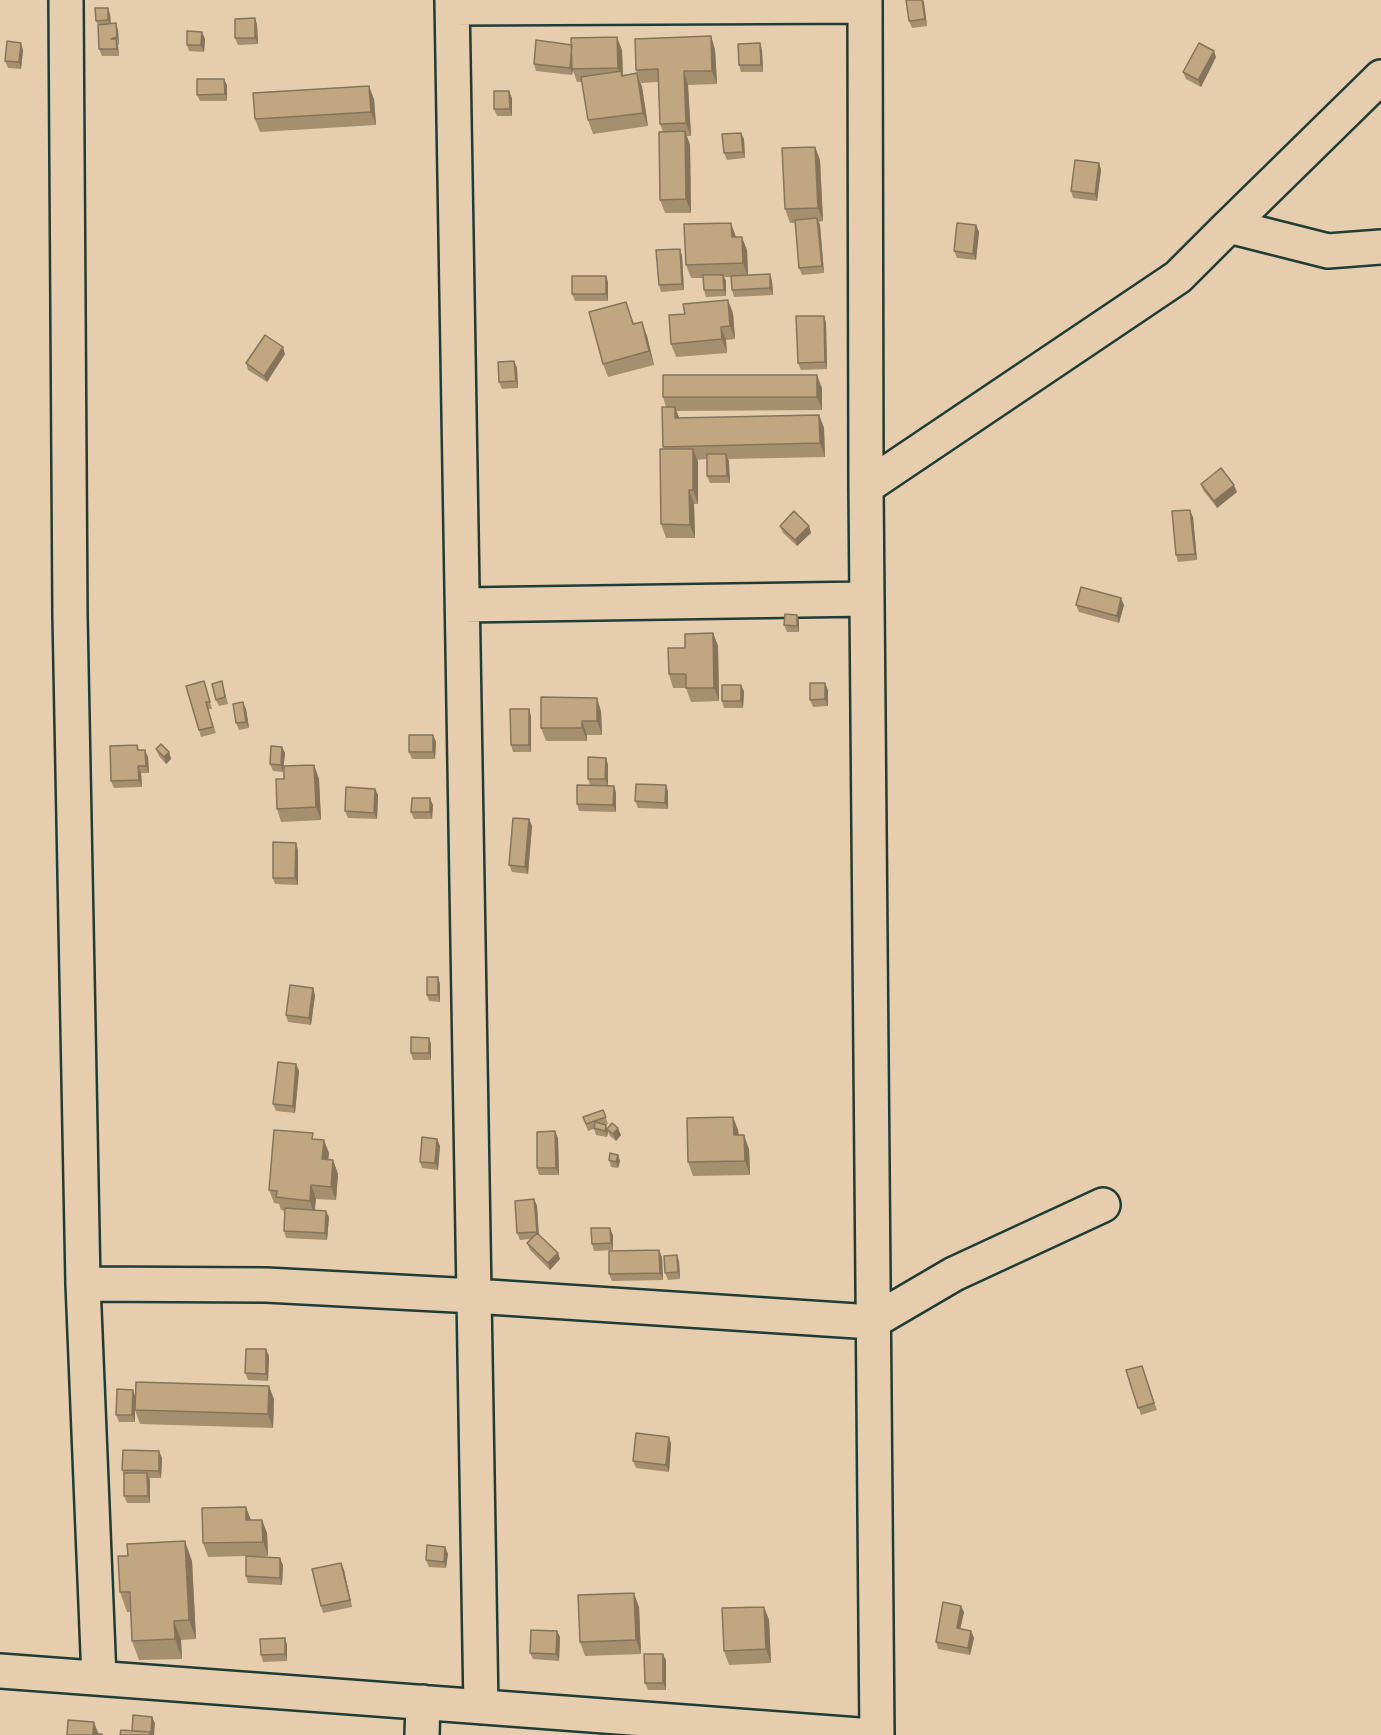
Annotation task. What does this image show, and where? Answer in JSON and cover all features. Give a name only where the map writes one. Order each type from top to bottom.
[{"type":"street","points":[[66,0],[70,627],[83,1284],[99,1678]]},
{"type":"street","points":[[481,1707],[452,4],[865,3],[866,488],[877,1735]]},
{"type":"street","points":[[866,488],[1178,277],[1381,77]]},
{"type":"street","points":[[1229,226],[1328,251],[1381,247]]},
{"type":"street","points":[[462,605],[867,599]]},
{"type":"street","points":[[83,1284],[266,1285],[873,1322],[954,1274],[1103,1205]]},
{"type":"street","points":[[0,1671],[859,1735]]},
{"type":"street","points":[[422,1735],[423,1702]]},
{"type":"building","points":[[906,0],[922,0],[925,19],[909,21]]},
{"type":"building","points":[[95,8],[108,8],[108,20],[96,21]]},
{"type":"building","points":[[255,18],[255,38],[235,38],[235,19]]},
{"type":"building","points":[[116,23],[117,37],[111,39],[116,39],[117,49],[99,49],[98,25]]},
{"type":"building","points":[[187,31],[202,32],[201,45],[187,45]]},
{"type":"building","points":[[711,36],[712,71],[684,71],[686,123],[660,124],[658,69],[636,70],[635,39]]},
{"type":"building","points":[[617,37],[618,68],[572,69],[571,38]]},
{"type":"building","points":[[536,40],[572,45],[570,68],[534,64]]},
{"type":"building","points":[[7,41],[21,43],[19,62],[5,61]]},
{"type":"building","points":[[760,43],[761,65],[739,65],[738,44]]},
{"type":"building","points":[[1199,43],[1214,51],[1198,80],[1183,72]]},
{"type":"building","points":[[621,71],[622,76],[637,73],[643,113],[588,120],[581,77]]},
{"type":"building","points":[[197,79],[224,79],[225,94],[197,95]]},
{"type":"building","points":[[369,86],[371,112],[255,119],[253,93]]},
{"type":"building","points":[[494,91],[509,91],[510,109],[494,109]]},
{"type":"building","points":[[685,131],[686,199],[660,200],[659,132]]},
{"type":"building","points":[[741,133],[743,152],[724,153],[722,134]]},
{"type":"building","points":[[815,147],[818,208],[785,209],[782,148]]},
{"type":"building","points":[[1075,160],[1099,163],[1095,194],[1071,191]]},
{"type":"building","points":[[817,218],[822,266],[799,268],[795,220]]},
{"type":"building","points":[[731,223],[732,237],[742,237],[743,263],[686,265],[684,224]]},
{"type":"building","points":[[957,223],[976,225],[973,254],[954,251]]},
{"type":"building","points":[[680,249],[682,284],[659,285],[656,250]]},
{"type":"building","points":[[770,274],[770,288],[732,290],[731,276]]},
{"type":"building","points":[[703,275],[723,275],[724,290],[704,290]]},
{"type":"building","points":[[572,276],[606,276],[606,294],[572,294]]},
{"type":"building","points":[[728,300],[730,326],[721,327],[722,339],[671,344],[669,315],[685,314],[683,304]]},
{"type":"building","points":[[626,302],[633,324],[642,322],[649,351],[603,364],[589,312]]},
{"type":"building","points":[[796,316],[824,316],[825,362],[798,363]]},
{"type":"building","points":[[265,335],[283,347],[264,376],[246,363]]},
{"type":"building","points":[[514,361],[516,381],[499,382],[498,362]]},
{"type":"building","points":[[663,375],[817,375],[817,397],[663,397]]},
{"type":"building","points":[[662,407],[675,407],[675,418],[819,415],[820,443],[663,447]]},
{"type":"building","points":[[660,449],[693,449],[693,490],[689,490],[690,525],[661,524]]},
{"type":"building","points":[[707,454],[726,454],[727,476],[707,476]]},
{"type":"building","points":[[1221,468],[1234,485],[1214,501],[1201,484]]},
{"type":"building","points":[[1190,510],[1195,554],[1176,555],[1172,511]]},
{"type":"building","points":[[794,511],[809,526],[795,540],[780,526]]},
{"type":"building","points":[[1081,587],[1121,598],[1117,616],[1076,605]]},
{"type":"building","points":[[785,614],[797,615],[797,626],[784,625]]},
{"type":"building","points":[[713,633],[714,688],[686,688],[686,674],[669,674],[668,648],[685,648],[685,634]]},
{"type":"building","points":[[204,681],[210,702],[206,702],[213,727],[199,730],[186,686]]},
{"type":"building","points":[[222,681],[225,697],[216,700],[212,684]]},
{"type":"building","points":[[810,683],[825,683],[825,699],[810,700]]},
{"type":"building","points":[[722,685],[741,685],[741,701],[722,701]]},
{"type":"building","points":[[541,697],[597,698],[597,721],[582,721],[582,728],[541,728]]},
{"type":"building","points":[[243,702],[246,722],[236,723],[233,704]]},
{"type":"building","points":[[510,709],[529,709],[529,745],[511,745]]},
{"type":"building","points":[[409,735],[433,735],[433,752],[409,752]]},
{"type":"building","points":[[161,744],[169,752],[164,757],[156,749]]},
{"type":"building","points":[[137,745],[138,750],[145,750],[146,766],[138,766],[139,780],[111,781],[110,746]]},
{"type":"building","points":[[271,746],[282,747],[281,765],[270,764]]},
{"type":"building","points":[[588,757],[606,758],[605,779],[588,779]]},
{"type":"building","points":[[314,765],[316,807],[277,809],[276,779],[284,779],[284,766]]},
{"type":"building","points":[[636,784],[666,785],[665,803],[635,801]]},
{"type":"building","points":[[577,785],[614,786],[613,805],[577,804]]},
{"type":"building","points":[[346,787],[375,789],[374,813],[345,811]]},
{"type":"building","points":[[412,798],[430,798],[430,812],[411,812]]},
{"type":"building","points":[[513,818],[529,819],[525,867],[509,865]]},
{"type":"building","points":[[273,842],[296,843],[295,878],[273,878]]},
{"type":"building","points":[[427,977],[438,977],[438,995],[427,995]]},
{"type":"building","points":[[290,985],[313,988],[309,1018],[286,1015]]},
{"type":"building","points":[[411,1037],[429,1038],[429,1053],[411,1053]]},
{"type":"building","points":[[278,1062],[296,1064],[293,1106],[273,1104]]},
{"type":"building","points":[[603,1110],[606,1117],[586,1124],[583,1117]]},
{"type":"building","points":[[733,1117],[734,1135],[744,1135],[745,1161],[688,1162],[687,1118]]},
{"type":"building","points":[[595,1122],[606,1125],[605,1131],[594,1128]]},
{"type":"building","points":[[612,1123],[618,1128],[613,1134],[607,1129]]},
{"type":"building","points":[[274,1130],[313,1133],[312,1139],[324,1140],[322,1159],[333,1160],[331,1187],[311,1185],[310,1201],[276,1197],[277,1191],[269,1190]]},
{"type":"building","points":[[555,1131],[556,1168],[537,1168],[537,1132]]},
{"type":"building","points":[[422,1137],[437,1139],[435,1163],[420,1162]]},
{"type":"building","points":[[610,1153],[618,1155],[616,1162],[609,1160]]},
{"type":"building","points":[[534,1199],[537,1232],[517,1233],[515,1201]]},
{"type":"building","points":[[285,1208],[326,1211],[325,1233],[284,1231]]},
{"type":"building","points":[[591,1228],[610,1228],[611,1243],[592,1244]]},
{"type":"building","points":[[537,1233],[558,1253],[548,1263],[527,1243]]},
{"type":"building","points":[[659,1250],[660,1273],[609,1274],[609,1251]]},
{"type":"building","points":[[677,1255],[678,1272],[665,1273],[664,1256]]},
{"type":"building","points":[[246,1349],[266,1349],[266,1374],[245,1373]]},
{"type":"building","points":[[1142,1366],[1154,1403],[1138,1408],[1126,1370]]},
{"type":"building","points":[[136,1382],[269,1386],[268,1414],[135,1410]]},
{"type":"building","points":[[117,1389],[133,1390],[132,1415],[116,1415]]},
{"type":"building","points":[[636,1433],[669,1437],[666,1465],[633,1461]]},
{"type":"building","points":[[123,1450],[159,1451],[159,1471],[122,1470]]},
{"type":"building","points":[[124,1473],[147,1473],[148,1496],[124,1496]]},
{"type":"building","points":[[246,1507],[246,1520],[262,1520],[263,1542],[203,1543],[202,1508]]},
{"type":"building","points":[[185,1541],[189,1620],[174,1621],[175,1639],[132,1641],[130,1592],[120,1592],[118,1556],[128,1556],[127,1544]]},
{"type":"building","points":[[427,1545],[445,1547],[444,1562],[426,1560]]},
{"type":"building","points":[[246,1556],[280,1558],[280,1578],[246,1576]]},
{"type":"building","points":[[341,1563],[350,1600],[321,1606],[312,1569]]},
{"type":"building","points":[[634,1593],[636,1640],[580,1642],[578,1595]]},
{"type":"building","points":[[943,1602],[961,1606],[957,1628],[971,1631],[968,1648],[936,1642]]},
{"type":"building","points":[[764,1607],[766,1649],[724,1651],[722,1608]]},
{"type":"building","points":[[531,1630],[557,1631],[556,1654],[530,1653]]},
{"type":"building","points":[[285,1638],[285,1654],[261,1655],[260,1639]]},
{"type":"building","points":[[644,1654],[663,1654],[663,1683],[645,1683]]},
{"type":"building","points":[[133,1715],[152,1717],[151,1735],[150,1732],[132,1731]]},
{"type":"building","points":[[68,1720],[94,1722],[93,1734],[102,1735],[67,1735]]},
{"type":"building","points":[[121,1730],[150,1732],[150,1735],[120,1735]]}]
